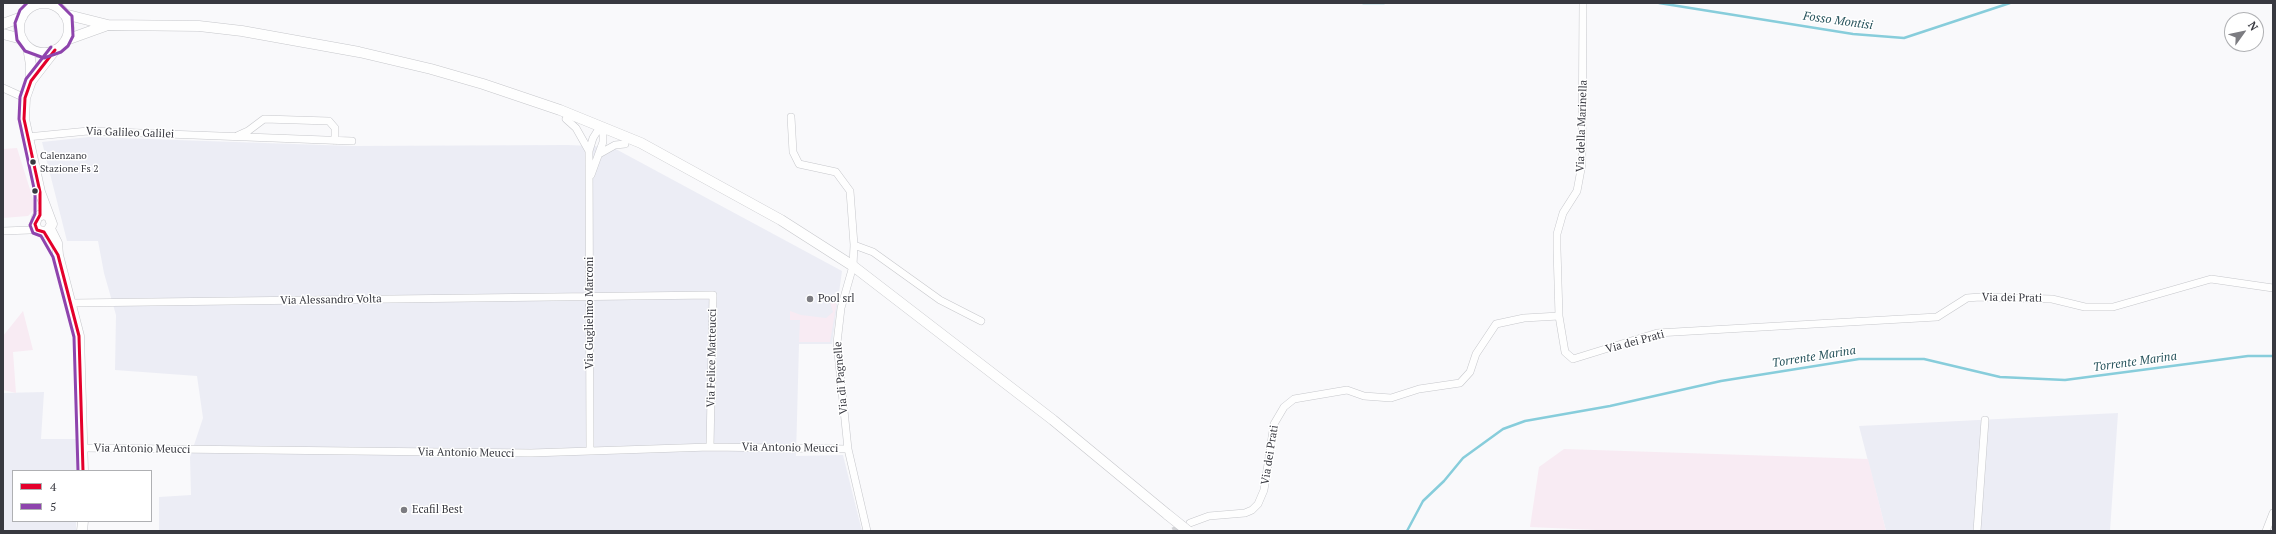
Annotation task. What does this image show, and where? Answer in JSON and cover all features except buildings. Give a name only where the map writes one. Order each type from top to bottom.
[{"type":"main road","points":[[3,24],[23,11],[38,4],[53,4],[64,14],[68,24],[66,40]]},
{"type":"main road","points":[[23,11],[20,32],[25,43],[31,65],[31,81]]},
{"type":"main road","points":[[64,14],[108,25],[199,26],[242,31],[359,52],[431,69],[560,110],[625,144],[670,160]]},
{"type":"main road","points":[[43,230],[52,224],[44,216],[27,137],[24,119],[25,98],[31,81],[55,50],[66,40],[108,25]]},
{"type":"main road","points":[[3,34],[44,53],[55,50]]},
{"type":"main road","points":[[534,102],[566,119],[641,143],[781,220],[853,266],[1053,420],[1168,515],[1189,527]]},
{"type":"main road","points":[[44,216],[35,220],[57,243],[58,255],[72,303],[79,336],[83,470]]},
{"type":"street","name":"Via della Marinella","points":[[1559,316],[1557,234],[1563,213],[1577,191],[1582,164],[1584,3]]},
{"type":"street","points":[[3,88],[25,98]]},
{"type":"street","name":"Via di Pagnelle","points":[[791,117],[793,152],[799,164],[836,172],[850,191],[854,245],[853,266],[841,308],[837,343],[848,449],[867,531]]},
{"type":"street","name":"Via Galileo Galilei","points":[[233,137],[248,131],[264,119],[329,121],[335,128],[335,141]]},
{"type":"street","name":"Via Guglielmo Marconi","points":[[566,119],[580,133],[589,151],[591,175],[590,450]]},
{"type":"street","points":[[255,125],[255,133],[260,138]]},
{"type":"street","name":"Via Galileo Galilei","points":[[27,137],[88,131],[352,141]]},
{"type":"street","name":"Via Guglielmo Marconi","points":[[589,151],[601,131]]},
{"type":"street","name":"Via Guglielmo Marconi","points":[[591,175],[599,154],[601,131]]},
{"type":"street","points":[[599,154],[615,145],[625,144]]},
{"type":"street","points":[[3,231],[43,230]]},
{"type":"street","points":[[854,245],[873,252],[940,300],[982,321]]},
{"type":"street","name":"Via dei Prati","points":[[1189,527],[1208,516],[1245,514],[1258,504],[1264,490],[1274,424],[1284,407],[1294,399],[1346,390],[1364,396],[1391,398],[1419,389],[1460,383],[1470,372],[1476,354],[1496,324],[1524,318],[1559,316],[1565,352],[1573,359],[1657,334],[1937,317],[1967,298],[2052,299],[2086,307],[2113,307],[2211,278],[2273,288]]},
{"type":"street","name":"Via Felice Matteucci","points":[[590,296],[713,295],[710,447]]},
{"type":"street","name":"Via Alessandro Volta","points":[[72,303],[590,296]]},
{"type":"street","points":[[1977,531],[1985,420]]},
{"type":"street","name":"Via Antonio Meucci","points":[[83,448],[531,454],[590,450],[710,447],[848,449]]},
{"type":"street","points":[[2266,531],[2273,513]]},
{"type":"shaded area","points":[[89,137],[352,146],[568,145],[612,147],[842,271],[832,344],[799,344],[796,456],[843,455],[862,531],[159,531],[159,497],[191,495],[190,457],[203,418],[197,376],[115,370],[116,315],[104,273],[98,241],[67,241],[42,142]]},
{"type":"shaded area","points":[[17,148],[33,199],[34,210],[28,216],[3,218],[3,149]]},
{"type":"shaded area","points":[[835,294],[838,295],[830,342],[799,342],[800,320],[790,320],[790,311],[801,315],[826,318],[833,312],[830,302]]},
{"type":"shaded area","points":[[23,311],[33,350],[13,352],[16,393],[3,390],[3,336]]},
{"type":"shaded area","points":[[44,392],[41,439],[77,439],[77,470],[12,470],[12,522],[76,522],[76,531],[3,531],[3,393]]},
{"type":"shaded area","points":[[2118,413],[2110,531],[1886,531],[1859,426]]},
{"type":"shaded area","points":[[1564,449],[1868,459],[1886,531],[1618,531],[1530,527],[1539,467]]},
{"type":"waterway","name":"Fosso Montisi","points":[[1363,3],[1384,3]]},
{"type":"waterway","name":"Fosso Montisi","points":[[1659,3],[1853,34],[1904,38],[2010,3]]},
{"type":"waterway","name":"Torrente Marina","points":[[1407,531],[1423,501],[1444,481],[1463,458],[1503,429],[1525,421],[1610,406],[1721,381],[1859,359],[1924,359],[2000,377],[2065,380],[2248,356],[2273,356]]},
{"type":"tunnel","points":[[1173,531],[1186,525]]},
{"type":"transit line","name":"5","points":[[27,3],[20,10],[15,23],[17,40],[25,51],[44,58],[61,52],[68,46],[73,36],[72,16],[59,3]]},
{"type":"transit line","name":"5","points":[[51,47],[26,79],[20,97],[19,119],[35,193],[35,214],[30,225],[33,233],[41,236],[53,257],[74,337],[78,470]]},
{"type":"transit line","name":"4","points":[[55,50],[31,81],[25,98],[24,119],[40,192],[40,215],[35,224],[37,230],[44,232],[58,255],[79,336],[83,470]]},
{"type":"place","name":"Calenzano Stazione Fs 2","points":[[33,162]]},
{"type":"place","name":"Pool srl","points":[[810,299]]},
{"type":"place","name":"Ecafil Best","points":[[404,510]]}]
